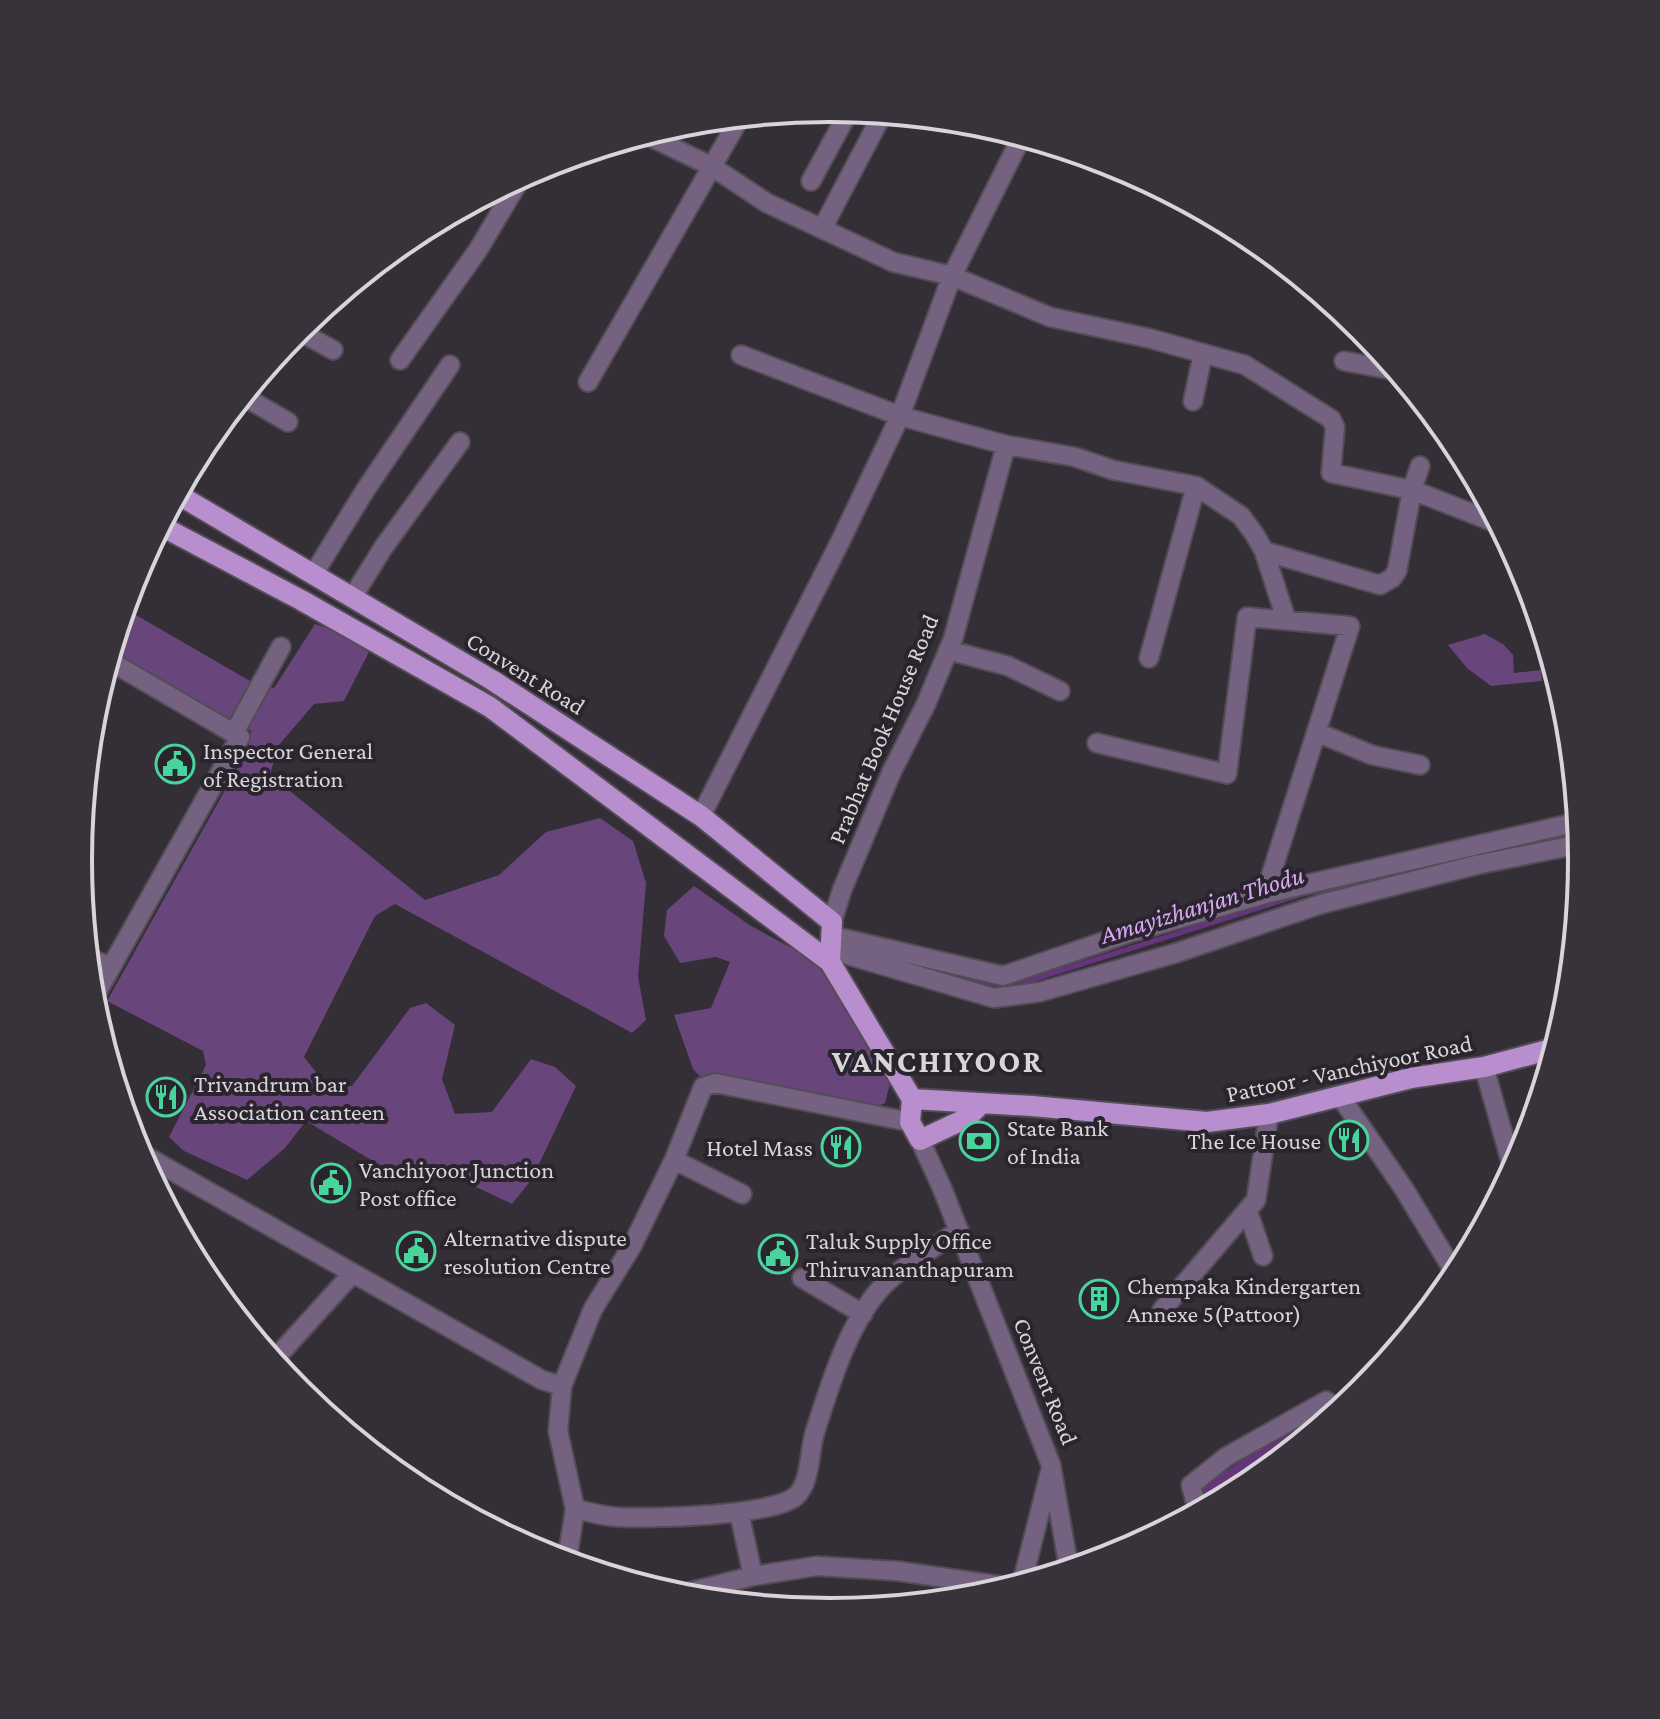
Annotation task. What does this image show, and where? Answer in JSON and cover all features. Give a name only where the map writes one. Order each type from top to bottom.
[{"type":"main road","name":"Convent Road","points":[[186,499],[492,680],[701,816],[831,942],[912,1099],[915,1131]]},
{"type":"main road","points":[[169,530],[301,600],[490,707],[831,942]]},
{"type":"main road","name":"Pattoor - Vanchiyoor Road","points":[[912,1099],[1207,1122],[1269,1114],[1411,1078],[1484,1067],[1543,1051]]},
{"type":"main road","points":[[915,1131],[967,1118],[980,1105]]},
{"type":"street","points":[[811,181],[843,122]]},
{"type":"street","points":[[822,229],[878,123]]},
{"type":"street","points":[[588,382],[734,128]]},
{"type":"street","points":[[661,142],[711,166],[767,203],[893,262],[952,276],[1050,317],[1245,365],[1331,419],[1335,427],[1331,473],[1412,490],[1484,518]]},
{"type":"street","points":[[701,816],[841,540],[900,416],[952,276],[1017,146]]},
{"type":"street","points":[[400,360],[478,250],[511,195]]},
{"type":"street","points":[[309,337],[333,350]]},
{"type":"street","points":[[1193,401],[1203,353]]},
{"type":"street","points":[[741,355],[900,416],[1006,445],[1075,457],[1113,470],[1196,486],[1241,516],[1264,551],[1286,619]]},
{"type":"street","points":[[1344,361],[1380,368]]},
{"type":"street","points":[[313,575],[366,489],[450,365]]},
{"type":"street","points":[[252,401],[288,422]]},
{"type":"street","points":[[352,598],[383,548],[460,442]]},
{"type":"street","name":"Prabhat Book House Road","points":[[831,942],[842,890],[948,650],[1006,445]]},
{"type":"street","points":[[1264,551],[1380,585],[1397,571],[1412,490],[1420,466]]},
{"type":"street","points":[[1149,658],[1196,486]]},
{"type":"street","points":[[1097,743],[1227,774],[1247,617],[1350,626],[1265,894]]},
{"type":"street","points":[[234,733],[281,647]]},
{"type":"street","points":[[948,650],[1008,666],[1060,691]]},
{"type":"street","points":[[102,982],[240,737],[118,666]]},
{"type":"street","points":[[1316,732],[1372,755],[1420,765]]},
{"type":"street","points":[[831,942],[1003,976],[1129,933],[1265,894],[1567,825]]},
{"type":"street","points":[[831,942],[994,998],[1040,992],[1176,953],[1321,904],[1476,865],[1567,847]]},
{"type":"street","points":[[99,962],[111,967]]},
{"type":"street","points":[[1484,1067],[1508,1151]]},
{"type":"street","points":[[569,1549],[575,1509],[558,1431],[562,1386],[593,1309],[632,1246],[674,1160],[703,1087],[715,1083],[915,1131]]},
{"type":"street","points":[[1340,1096],[1404,1189],[1449,1263]]},
{"type":"street","points":[[1162,1310],[1256,1200],[1269,1114]]},
{"type":"street","name":"Convent Road","points":[[915,1131],[959,1230],[1051,1465],[1067,1558]]},
{"type":"street","points":[[674,1160],[742,1194]]},
{"type":"street","points":[[157,1163],[351,1275],[542,1380],[562,1386]]},
{"type":"street","points":[[1248,1212],[1263,1256]]},
{"type":"street","points":[[575,1509],[615,1517],[739,1512],[784,1504],[800,1492],[826,1399],[854,1328],[889,1280],[959,1230]]},
{"type":"street","points":[[281,1352],[351,1275]]},
{"type":"street","points":[[802,1278],[863,1314]]},
{"type":"street","points":[[1195,1501],[1191,1485],[1226,1457],[1326,1401],[1329,1403]]},
{"type":"street","points":[[1025,1571],[1051,1465]]},
{"type":"street","points":[[739,1512],[753,1576]]},
{"type":"street","points":[[710,1587],[753,1576],[817,1566],[897,1571],[963,1585]]},
{"type":"shaded area","points":[[134,614],[250,681],[274,688],[315,624],[347,635],[370,650],[344,701],[314,704],[278,746],[270,775],[425,900],[499,875],[546,832],[600,818],[633,841],[646,883],[638,977],[646,1020],[632,1033],[395,904],[375,916],[304,1057],[323,1081],[352,1086],[410,1008],[426,1003],[455,1025],[442,1079],[455,1114],[492,1112],[531,1059],[555,1067],[576,1086],[532,1179],[512,1204],[421,1161],[408,1182],[306,1121],[285,1148],[247,1180],[184,1151],[169,1137],[206,1065],[203,1051],[107,1001],[248,749],[251,731],[120,657]]},
{"type":"shaded area","points":[[1485,634],[1503,644],[1513,655],[1514,673],[1541,670],[1542,681],[1491,686],[1468,669],[1448,645]]},
{"type":"shaded area","points":[[694,886],[751,926],[821,964],[891,1080],[885,1103],[874,1108],[712,1090],[693,1069],[674,1015],[711,1008],[730,962],[716,957],[680,963],[664,936],[667,910]]},
{"type":"shaded area","points":[[1319,1412],[1279,1445],[1200,1498],[1204,1485]]},
{"type":"waterway","name":"Amayizhanjan Thodu","points":[[1533,844],[1567,837]]},
{"type":"waterway","name":"Amayizhanjan Thodu","points":[[1341,886],[1456,861]]},
{"type":"waterway","name":"Amayizhanjan Thodu","points":[[1011,982],[1031,980],[1296,896]]},
{"type":"waterway","name":"Amayizhanjan Thodu","points":[[902,962],[990,984],[1001,983]]},
{"type":"place","name":"Inspector General of Registration","points":[[175,764]]},
{"type":"place","name":"Trivandrum bar Association canteen","points":[[166,1097]]},
{"type":"place","name":"The Ice House","points":[[1349,1140]]},
{"type":"place","name":"State Bank of India","points":[[979,1141]]},
{"type":"place","name":"Hotel Mass","points":[[841,1147]]},
{"type":"place","name":"Vanchiyoor Junction Post office","points":[[331,1183]]},
{"type":"place","name":"Alternative dispute resolution Centre","points":[[416,1251]]},
{"type":"place","name":"Taluk Supply Office Thiruvananthapuram","points":[[778,1254]]},
{"type":"place","name":"Chempaka Kindergarten Annexe 5(Pattoor)","points":[[1099,1299]]},
{"type":"district","name":"VANCHIYOOR","points":[[938,1061]]}]
